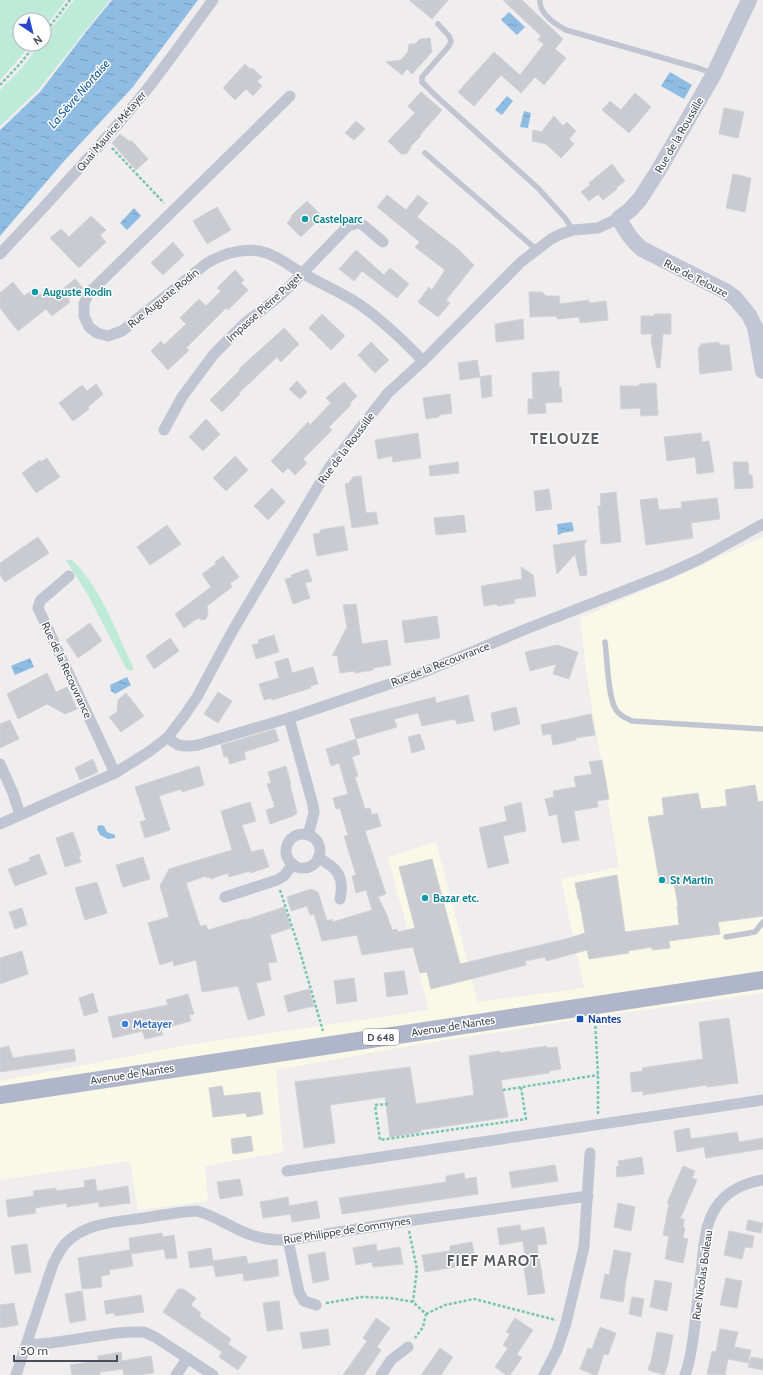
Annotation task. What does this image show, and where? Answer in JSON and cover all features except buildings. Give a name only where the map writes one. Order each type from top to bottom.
[{"type":"main road","name":"Avenue de Nantes","points":[[0,1094],[763,980]]},
{"type":"street","name":"Quai Maurice Métayer","points":[[0,254],[105,140],[173,56],[213,0]]},
{"type":"street","name":"Rue de la Roussille","points":[[168,737],[197,697],[233,630],[329,468],[388,393],[423,361],[521,262],[551,239],[572,230],[598,228],[630,210],[640,199],[655,177],[714,74],[749,0]]},
{"type":"street","name":"Rue Auguste Rodin","points":[[290,96],[88,294],[84,304],[84,316],[89,327],[97,333],[108,336],[122,331],[206,262],[235,251],[254,251],[280,259],[302,273],[359,304],[403,340],[423,361]]},
{"type":"street","name":"Rue de Telouze","points":[[618,218],[626,233],[642,249],[727,292],[742,305],[755,327],[763,371]]},
{"type":"street","name":"Impasse Pierre Puget","points":[[164,430],[182,396],[214,354],[241,327],[276,299],[348,226],[358,222],[383,242]]},
{"type":"street","name":"Rue de la Recouvrance","points":[[168,737],[177,745],[190,747],[198,745],[289,718],[422,673],[526,629],[661,576],[700,559],[763,524]]},
{"type":"street","name":"Rue de la Recouvrance","points":[[69,576],[42,600],[38,608],[115,773]]},
{"type":"street","points":[[289,718],[314,805],[314,813],[308,835]]},
{"type":"street","points":[[0,824],[115,773],[150,751],[168,737]]},
{"type":"street","points":[[0,764],[13,793],[20,816]]},
{"type":"street","points":[[298,835],[308,835],[313,838],[319,847],[318,858],[316,862],[307,867],[297,867],[287,856],[286,851],[289,841],[298,835]]},
{"type":"street","points":[[318,858],[332,865],[338,873],[342,888],[340,899]]},
{"type":"street","points":[[225,897],[277,880],[284,876],[293,864]]},
{"type":"street","points":[[287,1171],[763,1100]]},
{"type":"street","points":[[544,1375],[557,1350],[566,1323],[584,1247],[590,1153]]},
{"type":"street","name":"Rue Nicolas Boileau","points":[[685,1375],[689,1365],[704,1246],[710,1219],[720,1202],[732,1192],[750,1182],[763,1180]]},
{"type":"street","name":"Rue Philippe de Commynes","points":[[16,1375],[58,1253],[66,1243],[77,1234],[91,1227],[196,1211],[207,1214],[254,1236],[275,1240],[288,1240],[407,1221],[588,1196]]},
{"type":"street","points":[[288,1240],[298,1292],[304,1301],[316,1304]]},
{"type":"street","points":[[27,1345],[117,1333],[144,1332],[155,1337],[213,1375]]},
{"type":"street","points":[[380,1375],[391,1360],[408,1347]]},
{"type":"street","points":[[176,1375],[188,1358]]},
{"type":"lane","points":[[540,0],[539,3],[545,13],[554,23],[566,30],[714,74]]},
{"type":"lane","points":[[438,24],[449,36],[451,41],[449,46],[422,77],[422,82],[538,188],[565,218],[572,230]]},
{"type":"lane","points":[[424,153],[537,250]]},
{"type":"lane","points":[[605,642],[611,697],[615,708],[623,716],[632,721],[763,730]]},
{"type":"lane","points":[[726,937],[755,932],[763,922]]},
{"type":"path","points":[[52,24],[70,0]]},
{"type":"path","points":[[0,85],[29,52]]},
{"type":"path","points":[[105,140],[172,212]]},
{"type":"path","points":[[277,880],[298,945],[327,1045]]},
{"type":"path","points":[[594,1005],[598,1075],[598,1125]]},
{"type":"path","points":[[503,1090],[598,1075]]},
{"type":"path","points":[[388,1104],[375,1105],[380,1140],[526,1119],[521,1087]]},
{"type":"path","points":[[407,1221],[417,1269],[413,1302]]},
{"type":"path","points":[[316,1304],[362,1297],[391,1298],[413,1302],[426,1314]]},
{"type":"path","points":[[426,1314],[445,1305],[474,1300],[548,1317],[566,1323]]},
{"type":"path","points":[[408,1347],[424,1327],[426,1314]]},
{"type":"shaded area","points":[[763,537],[763,993],[415,1045],[276,1070],[283,1152],[205,1166],[208,1201],[138,1210],[130,1161],[0,1180],[0,1081],[188,1045],[429,1010],[388,857],[436,842],[478,1002],[584,988],[561,879],[619,867],[587,677],[580,618],[674,578]]},
{"type":"green space","points":[[0,0],[66,0],[52,18],[52,12],[12,12],[12,52],[25,52],[0,80]]},
{"type":"green space","points":[[74,0],[110,0],[38,90],[0,126],[0,90],[21,69],[34,52],[52,52],[52,28]]},
{"type":"green space","points":[[66,560],[72,560],[83,571],[92,584],[108,612],[134,669],[130,671],[126,668],[89,597]]},
{"type":"water","name":"La Sèvre Niortaise","points":[[112,0],[198,0],[132,88],[65,160],[0,236],[0,130],[40,92]]},
{"type":"water","points":[[509,12],[525,27],[517,35],[501,20]]},
{"type":"water","points":[[670,72],[692,85],[684,99],[661,86]]},
{"type":"water","points":[[507,96],[513,101],[502,115],[495,110]]},
{"type":"water","points":[[524,111],[531,113],[528,128],[520,127]]},
{"type":"water","points":[[134,208],[141,216],[127,230],[120,223]]},
{"type":"water","points":[[572,522],[574,531],[558,535],[557,524]]},
{"type":"water","points":[[30,658],[34,667],[15,675],[11,666]]},
{"type":"water","points":[[127,677],[131,685],[115,694],[111,691],[110,685]]},
{"type":"water","points":[[100,825],[104,826],[107,832],[115,835],[115,838],[108,839],[100,835],[97,829]]},
{"type":"place","name":"Castelparc","points":[[305,219]]},
{"type":"place","name":"Auguste Rodin","points":[[35,292]]},
{"type":"place","name":"St Martin","points":[[662,880]]},
{"type":"place","name":"Bazar etc.","points":[[425,898]]},
{"type":"place","name":"Nantes","points":[[580,1019]]},
{"type":"place","name":"Metayer","points":[[125,1024]]},
{"type":"district","name":"TELOUZE","points":[[565,439]]},
{"type":"district","name":"FIEF MAROT","points":[[493,1261]]}]
